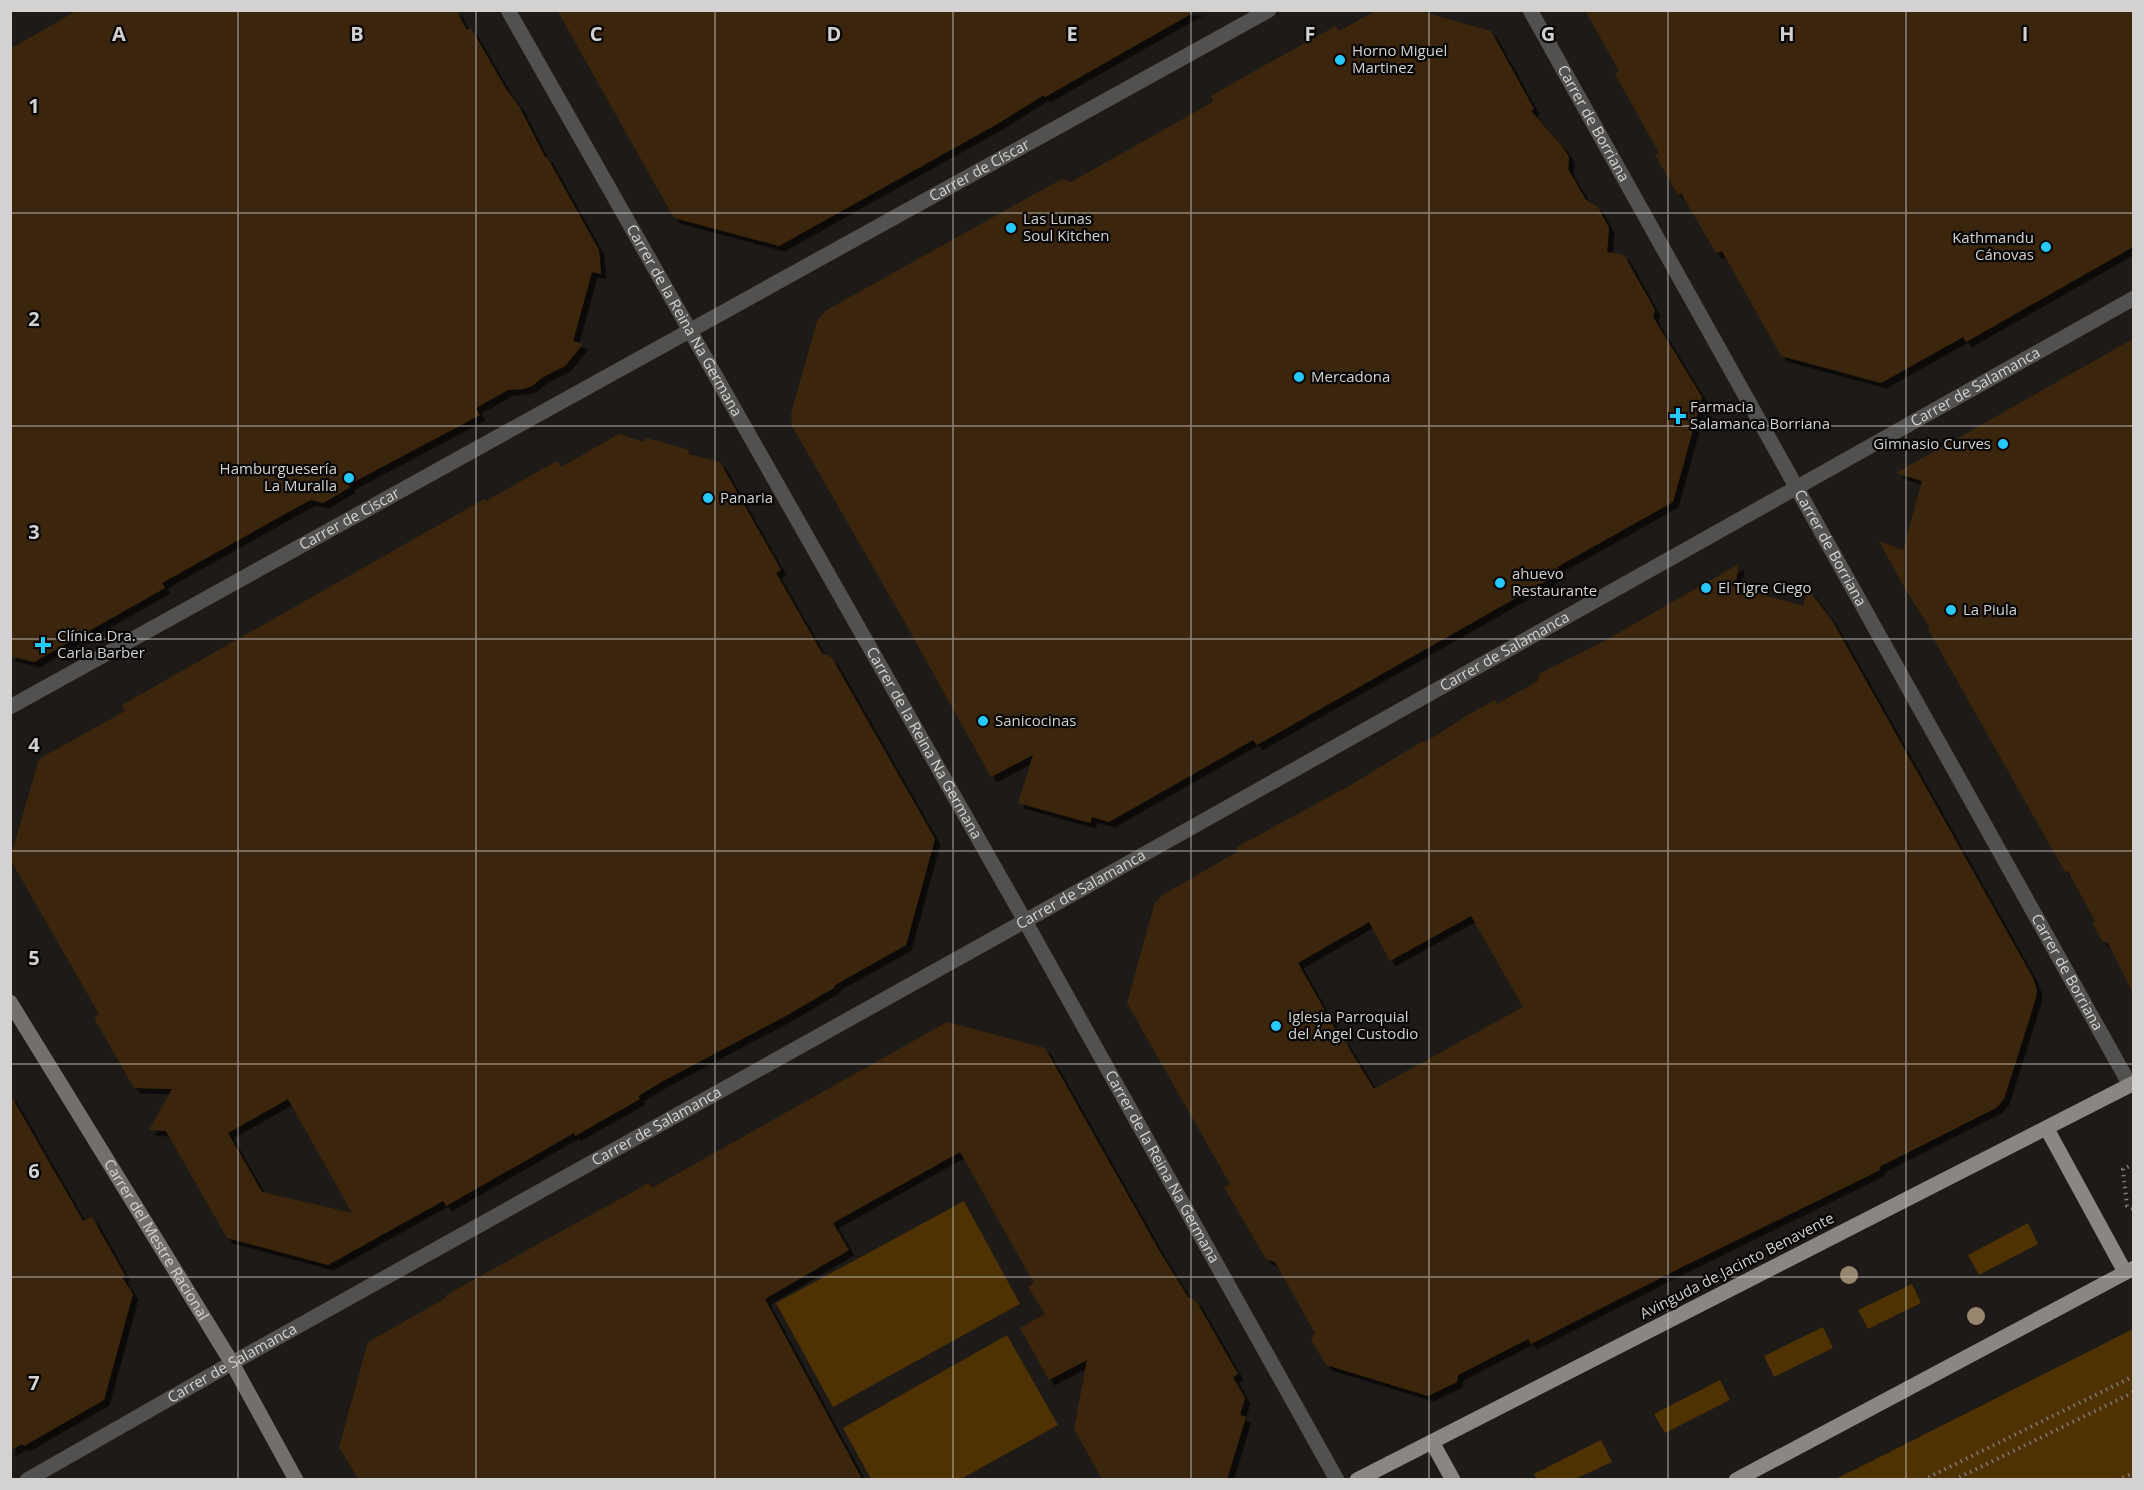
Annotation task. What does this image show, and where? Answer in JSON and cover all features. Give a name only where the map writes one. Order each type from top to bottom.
[{"type":"main road","name":"Carrer del Mestre Racional","points":[[10,1002],[232,1363],[296,1479]]},
{"type":"main road","name":"Avinguda de Jacinto Benavente","points":[[1357,1479],[2132,1084]]},
{"type":"main road","points":[[1736,1479],[2129,1270],[2047,1129]]},
{"type":"main road","points":[[1432,1442],[1453,1479]]},
{"type":"street","name":"Carrer de la Reina Na Germana","points":[[508,10],[1025,921],[1337,1479]]},
{"type":"street","name":"Carrer de Císcar","points":[[690,331],[1269,10]]},
{"type":"street","name":"Carrer de Borriana","points":[[1530,10],[2132,1084]]},
{"type":"street","name":"Carrer de Salamanca","points":[[27,1479],[2133,298]]},
{"type":"street","name":"Carrer de Ciscar","points":[[10,707],[690,331]]},
{"type":"path","points":[[2133,1164],[2123,1169],[2127,1206],[2133,1209]]},
{"type":"path","points":[[1923,1479],[2133,1376]]},
{"type":"path","points":[[1954,1479],[2133,1392]]},
{"type":"path","points":[[2117,1479],[2133,1473]]},
{"type":"shaded area","points":[[964,1201],[1020,1304],[833,1407],[776,1303]]},
{"type":"shaded area","points":[[2028,1223],[2038,1244],[1979,1275],[1968,1255]]},
{"type":"shaded area","points":[[1912,1284],[1921,1303],[1868,1329],[1858,1310]]},
{"type":"shaded area","points":[[1823,1327],[1833,1348],[1774,1377],[1764,1356]]},
{"type":"shaded area","points":[[2133,1329],[2133,1479],[1835,1479],[1864,1465]]},
{"type":"shaded area","points":[[1007,1335],[1058,1425],[961,1479],[871,1479],[843,1428]]},
{"type":"shaded area","points":[[1720,1380],[1730,1400],[1665,1433],[1654,1414]]},
{"type":"shaded area","points":[[1601,1440],[1612,1462],[1575,1479],[1537,1479],[1534,1474]]},
{"type":"building","points":[[78,10],[456,10],[467,30],[471,28],[506,89],[519,106],[545,157],[599,250],[601,274],[592,272],[573,341],[583,344],[565,366],[543,377],[532,386],[508,390],[476,408],[480,415],[350,484],[349,488],[323,503],[311,500],[301,505],[162,583],[165,588],[34,662],[10,656],[10,49]]},
{"type":"building","points":[[557,10],[1198,10],[779,246],[674,218]]},
{"type":"building","points":[[1377,10],[1416,10],[1491,31],[1534,109],[1531,111],[1569,157],[1568,169],[1586,200],[1598,207],[1609,228],[1607,252],[1624,255],[1655,310],[1653,317],[1702,397],[1673,502],[1557,567],[1560,573],[1257,745],[1253,740],[1109,822],[1092,817],[1090,823],[1018,803],[1033,755],[991,777],[792,426],[791,414],[817,321],[825,311],[1031,196],[1062,179],[1071,182],[1213,102],[1211,96],[1258,69],[1336,26],[1339,31]]},
{"type":"building","points":[[1585,10],[2133,10],[2133,247],[1966,342],[1963,337],[1881,383],[1781,356],[1722,251],[1716,253],[1681,193],[1678,195],[1655,155],[1659,153],[1615,74],[1619,71]]},
{"type":"building","points":[[2133,339],[2133,993],[2108,943],[2102,941],[2092,922],[2095,921],[2068,871],[2065,872],[1928,629],[1930,628],[1879,541],[1903,550],[1922,481],[1896,473]]},
{"type":"building","points":[[619,434],[644,442],[645,438],[662,442],[689,450],[688,454],[720,462],[781,570],[776,573],[822,653],[832,658],[935,839],[906,945],[784,1017],[665,1080],[638,1096],[640,1099],[575,1136],[574,1133],[446,1206],[443,1201],[328,1265],[227,1238],[166,1131],[149,1130],[172,1089],[134,1088],[94,1018],[99,1014],[10,859],[39,759],[125,711],[122,705],[458,514],[557,461],[561,467]],"holes":[[[288,1099],[352,1213],[262,1192],[228,1133]]]},
{"type":"building","points":[[1739,564],[1735,587],[1803,606],[1808,589],[1833,622],[2033,978],[2037,990],[2036,998],[2004,1099],[1996,1108],[1879,1167],[1880,1170],[1531,1344],[1528,1339],[1458,1375],[1457,1382],[1428,1396],[1326,1365],[1311,1340],[1315,1333],[1275,1262],[1266,1259],[1224,1187],[1230,1184],[1127,1003],[1155,902],[1160,899],[1159,897],[1237,852],[1237,847],[1349,786],[1495,700],[1497,704],[1538,681],[1539,674],[1606,640]],"holes":[[[1471,916],[1523,1007],[1374,1089],[1344,1040],[1342,1041],[1298,963],[1369,922],[1390,961]]]},
{"type":"building","points":[[947,1022],[1045,1048],[1160,1252],[1188,1297],[1196,1301],[1238,1374],[1233,1377],[1245,1398],[1240,1415],[1246,1417],[1227,1479],[1102,1479],[1074,1429],[1087,1360],[1049,1380],[1020,1328],[1045,1314],[1028,1287],[1034,1283],[960,1152],[833,1223],[849,1250],[765,1299],[862,1479],[358,1479],[339,1447],[368,1342],[484,1274],[649,1183],[652,1188]]},
{"type":"building","points":[[10,1094],[83,1221],[92,1217],[125,1275],[122,1277],[133,1294],[104,1400],[24,1446],[22,1444],[10,1451]]},
{"type":"place","name":"Horno Miguel Martinez","points":[[1340,60]]},
{"type":"place","name":"Las Lunas Soul Kitchen","points":[[1011,228]]},
{"type":"place","name":"Kathmandu Cánovas","points":[[2046,247]]},
{"type":"place","name":"Mercadona","points":[[1299,377]]},
{"type":"place","name":"Farmacia Salamanca Borriana","points":[[1678,416]]},
{"type":"place","name":"Gimnasio Curves","points":[[2003,444]]},
{"type":"place","name":"Hamburguesería La Muralla","points":[[349,478]]},
{"type":"place","name":"Panaria","points":[[708,498]]},
{"type":"place","name":"ahuevo Restaurante","points":[[1500,583]]},
{"type":"place","name":"El Tigre Ciego","points":[[1706,588]]},
{"type":"place","name":"La Piula","points":[[1951,610]]},
{"type":"place","name":"Clínica Dra. Carla Barber","points":[[43,645]]},
{"type":"place","name":"Sanicocinas","points":[[983,721]]},
{"type":"place","name":"Iglesia Parroquial del Ángel Custodio","points":[[1276,1026]]}]
